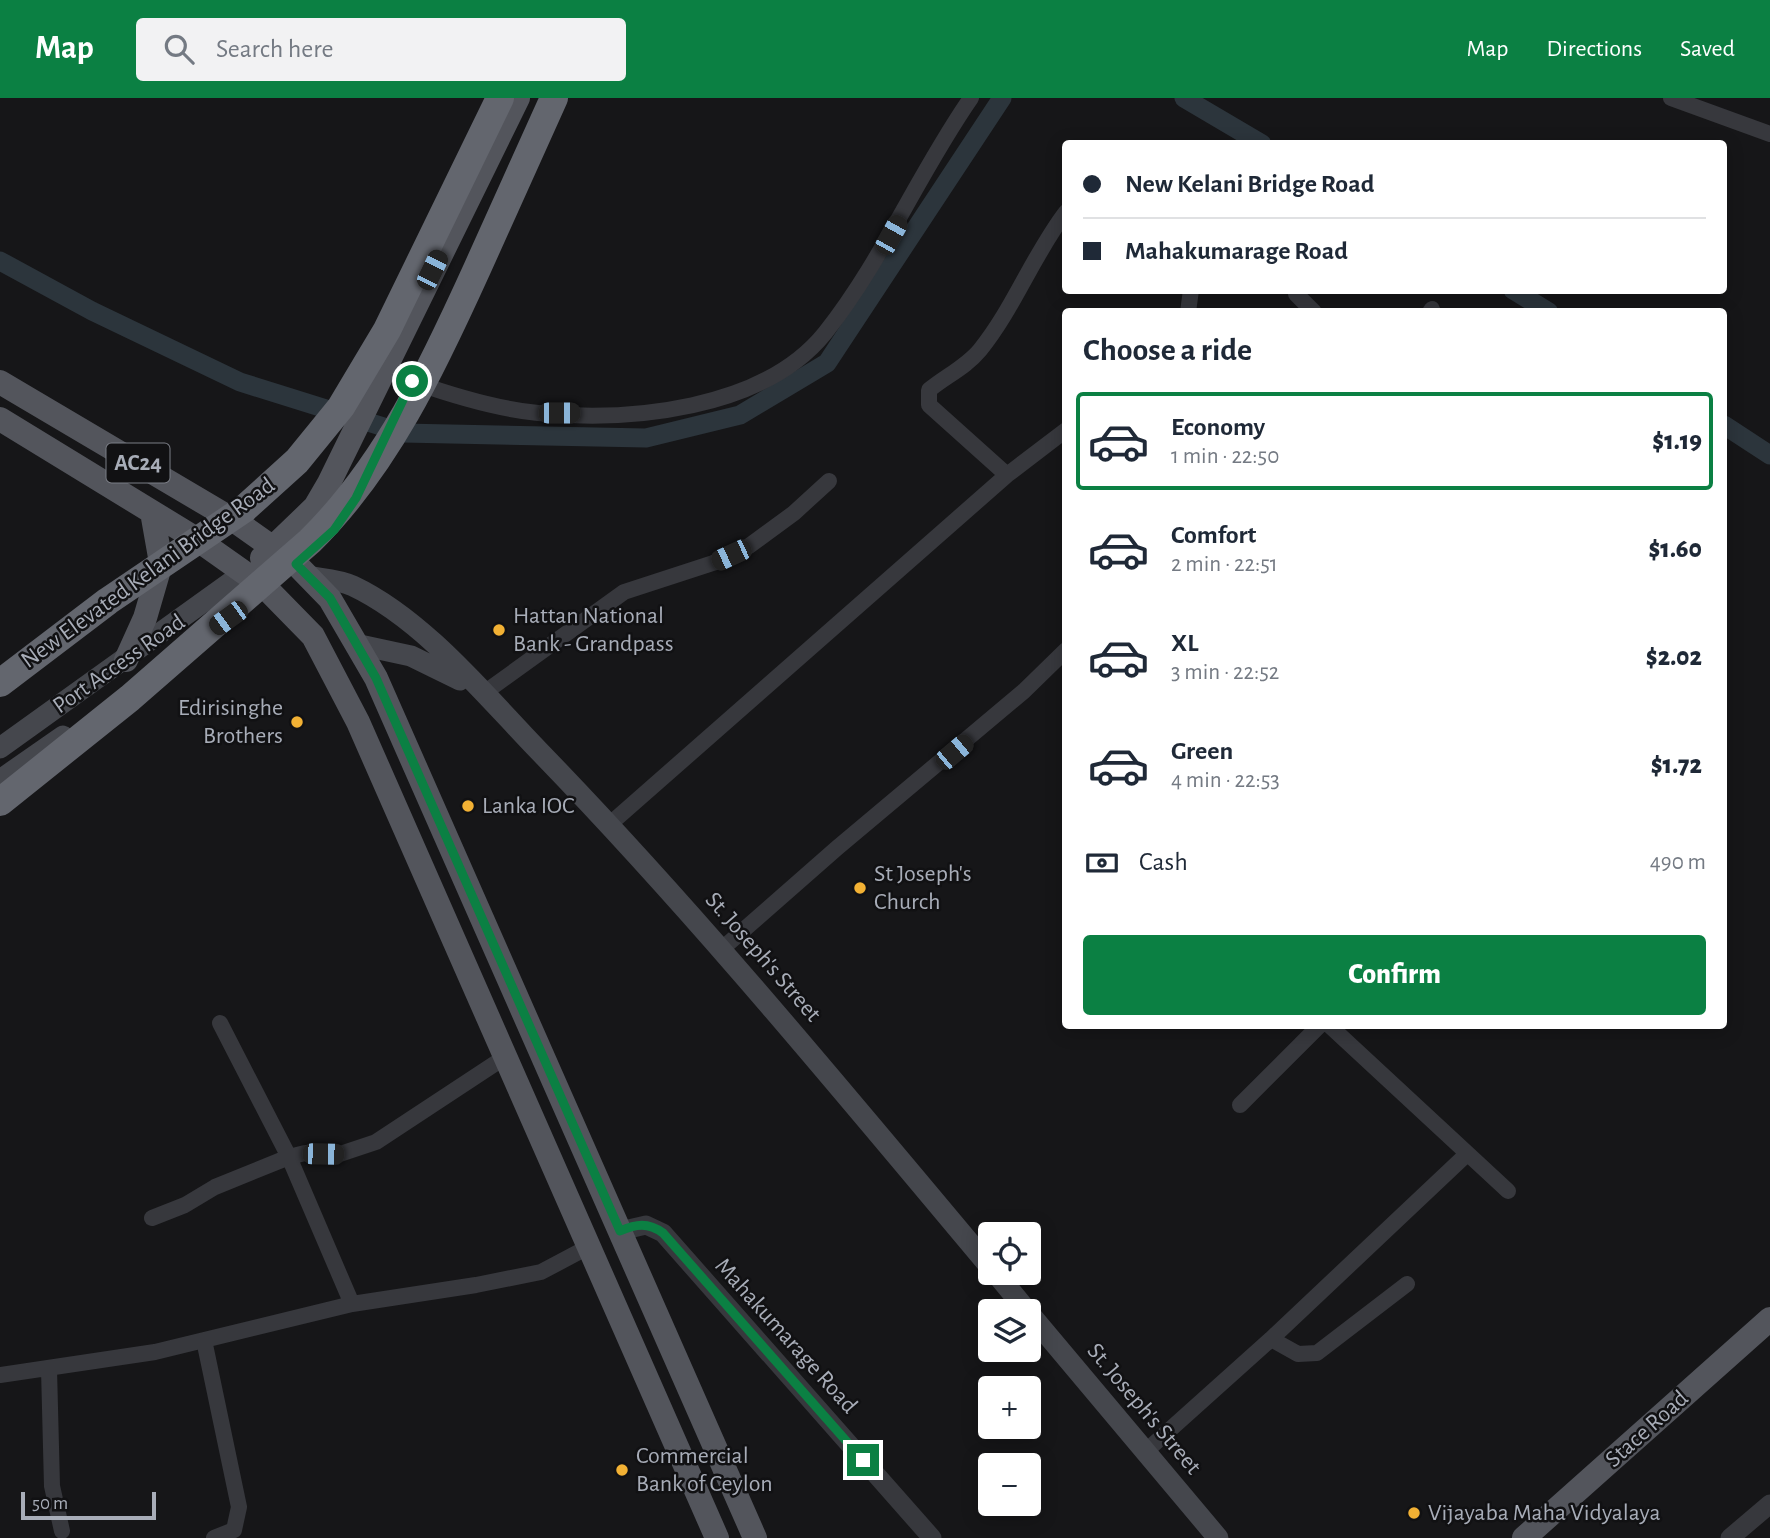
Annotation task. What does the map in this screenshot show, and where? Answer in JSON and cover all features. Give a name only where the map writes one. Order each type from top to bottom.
[{"type":"highway","name":"New Elevated Kelani Bridge Road","points":[[0,683],[108,601],[244,509],[297,461],[341,407],[387,330],[500,98]]},
{"type":"highway","points":[[0,802],[130,698],[310,541],[348,498],[426,377],[554,98]]},
{"type":"main road","points":[[245,572],[274,549],[315,507],[518,98]]},
{"type":"main road","points":[[266,588],[304,571],[319,545],[344,516],[408,390],[548,98]]},
{"type":"main road","name":"AC24","points":[[0,382],[236,521],[304,571],[330,598],[360,645],[755,1538]]},
{"type":"main road","name":"AC24","points":[[0,419],[245,572],[266,588],[313,636],[333,670],[717,1538]]},
{"type":"main road","points":[[126,660],[145,618],[161,563],[152,512]]},
{"type":"main road","name":"St. Joseph's Street","points":[[304,571],[343,582],[376,600],[402,618],[484,693],[610,824],[723,948],[978,1253]]},
{"type":"main road","name":"Port Access Road","points":[[0,748],[245,572]]},
{"type":"main road","name":"Port Access Road","points":[[0,780],[179,654],[266,588]]},
{"type":"main road","name":"St. Joseph's Street","points":[[360,645],[411,656],[484,693]]},
{"type":"main road","points":[[590,1246],[620,1231]]},
{"type":"main road","name":"St. Joseph's Street","points":[[1006,1285],[1017,1299]]},
{"type":"main road","name":"Stace Road","points":[[1524,1538],[1770,1319]]},
{"type":"main road","name":"St. Joseph's Street","points":[[1041,1327],[1218,1538]]},
{"type":"street","points":[[408,390],[551,413],[635,412],[678,408],[756,386],[794,362],[823,335],[878,259],[971,98]]},
{"type":"street","points":[[1671,98],[1770,134]]},
{"type":"street","points":[[1007,474],[929,405],[927,395],[933,387],[964,366],[982,348],[1041,247],[1062,218]]},
{"type":"street","points":[[1296,294],[1310,308]]},
{"type":"street","points":[[610,824],[1007,474],[1062,432]]},
{"type":"street","points":[[484,693],[624,592],[713,563],[749,546],[794,513],[829,481]]},
{"type":"street","points":[[723,948],[1024,691],[1062,654]]},
{"type":"street","points":[[220,1023],[289,1157],[352,1304]]},
{"type":"street","points":[[1240,1105],[1315,1029]]},
{"type":"street","points":[[1334,1029],[1508,1191]]},
{"type":"street","points":[[152,1218],[185,1205],[215,1187],[289,1157],[306,1153],[340,1154],[376,1142],[505,1057]]},
{"type":"street","points":[[1145,1451],[1271,1339],[1467,1154]]},
{"type":"street","name":"Mahakumarage Road","points":[[620,1231],[636,1224],[646,1225],[663,1233],[932,1538]]},
{"type":"street","points":[[0,1375],[155,1352],[352,1304],[541,1272],[590,1246]]},
{"type":"street","points":[[1271,1339],[1298,1354],[1317,1353],[1407,1284]]},
{"type":"street","points":[[204,1340],[239,1507],[234,1530],[214,1538]]},
{"type":"street","points":[[49,1369],[52,1486],[62,1531]]},
{"type":"street","points":[[1730,1538],[1770,1504]]},
{"type":"waterway","points":[[0,261],[92,311],[240,382],[403,433],[646,438],[740,415],[827,363],[1002,98]]},
{"type":"waterway","points":[[1184,98],[1255,140]]},
{"type":"waterway","points":[[1520,294],[1542,308]]},
{"type":"waterway","points":[[1727,427],[1770,455]]},
{"type":"place","name":"Hattan National Bank - Grandpass","points":[[499,630]]},
{"type":"place","name":"Edirisinghe Brothers","points":[[297,722]]},
{"type":"place","name":"Lanka IOC","points":[[468,806]]},
{"type":"place","name":"St Joseph's Church","points":[[860,888]]},
{"type":"place","name":"Commercial Bank of Ceylon","points":[[622,1470]]},
{"type":"place","name":"Vijayaba Maha Vidyalaya","points":[[1414,1513]]},
{"type":"route","points":[[412,381],[356,498],[334,530],[296,564],[312,577],[330,598],[360,645],[620,1231],[636,1224],[655,1227],[663,1233],[863,1460]]}]
